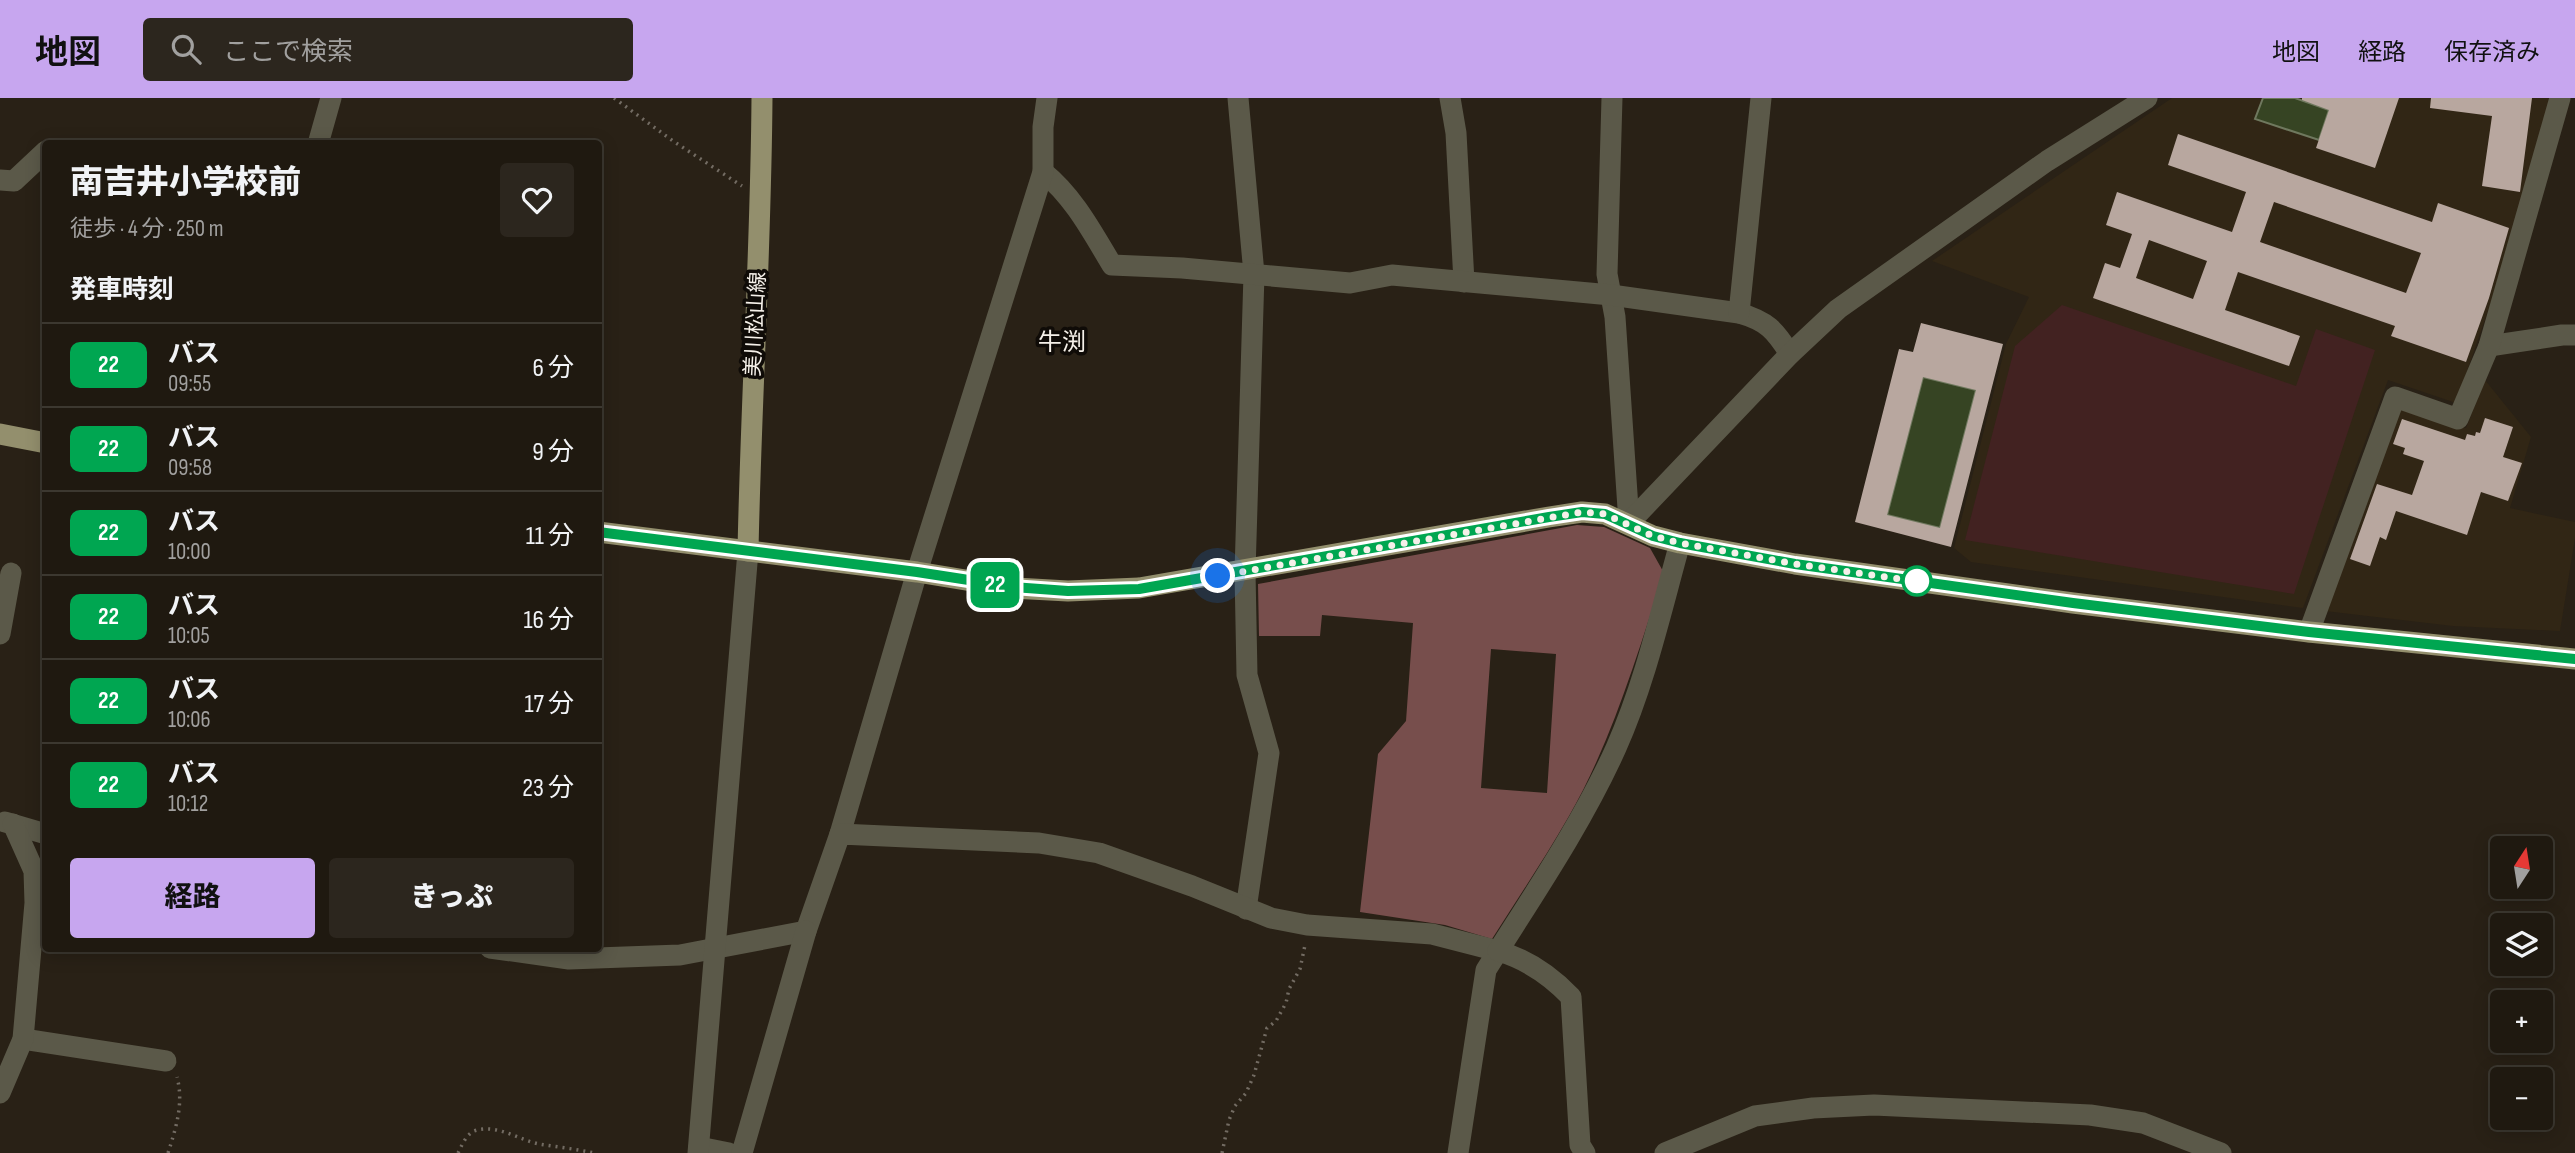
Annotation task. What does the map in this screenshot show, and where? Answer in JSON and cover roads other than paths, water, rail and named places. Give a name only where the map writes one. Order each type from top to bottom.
[{"type":"main road","name":"美川松山線","points":[[748,551],[762,98]]},
{"type":"main road","points":[[0,434],[42,442]]},
{"type":"main road","points":[[602,533],[917,572],[1014,587],[1068,591],[1139,589],[1582,512],[1605,514],[1653,536],[1680,543],[1808,566],[2309,632],[2575,659]]},
{"type":"street","points":[[319,140],[331,98]]},
{"type":"street","points":[[741,1153],[806,932],[840,834],[917,572],[1043,172],[1043,127],[1047,98]]},
{"type":"street","points":[[1238,98],[1254,274],[1245,572],[1247,675],[1269,753],[1246,909]]},
{"type":"street","points":[[1450,98],[1456,133],[1464,282]]},
{"type":"street","points":[[1612,98],[1607,274],[1615,317],[1629,523]]},
{"type":"street","points":[[1739,313],[1761,98]]},
{"type":"street","points":[[1629,523],[1790,354],[1838,309],[2047,161],[2147,98]]},
{"type":"street","points":[[2309,632],[2395,397],[2458,419],[2488,346],[2560,98]]},
{"type":"street","points":[[0,180],[14,181],[42,155]]},
{"type":"street","points":[[1043,172],[1058,185],[1082,215],[1112,265],[1350,283],[1392,275],[1611,295],[1739,313],[1755,318],[1775,330],[1790,354]]},
{"type":"street","points":[[2488,346],[2575,335]]},
{"type":"street","points":[[1458,1153],[1486,970],[1580,821],[1617,746],[1640,682],[1680,543]]},
{"type":"street","points":[[729,1153],[699,1150],[748,551]]},
{"type":"street","points":[[0,634],[12,573]]},
{"type":"street","points":[[7,822],[42,833]]},
{"type":"street","points":[[0,1093],[23,1039],[35,903],[33,871],[7,822]]},
{"type":"street","points":[[840,834],[1039,842],[1087,851],[1192,886],[1271,918],[1307,925],[1432,934],[1511,955],[1553,978],[1571,997],[1580,1145],[1585,1153]]},
{"type":"street","points":[[519,952],[569,959],[680,955],[806,932]]},
{"type":"street","points":[[23,1039],[166,1061]]},
{"type":"street","points":[[1665,1153],[1710,1145],[1755,1116],[1813,1108],[1874,1105],[2103,1117],[2143,1123],[2221,1153]]},
{"type":"district","name":"牛渕","points":[[1062,342]]}]
